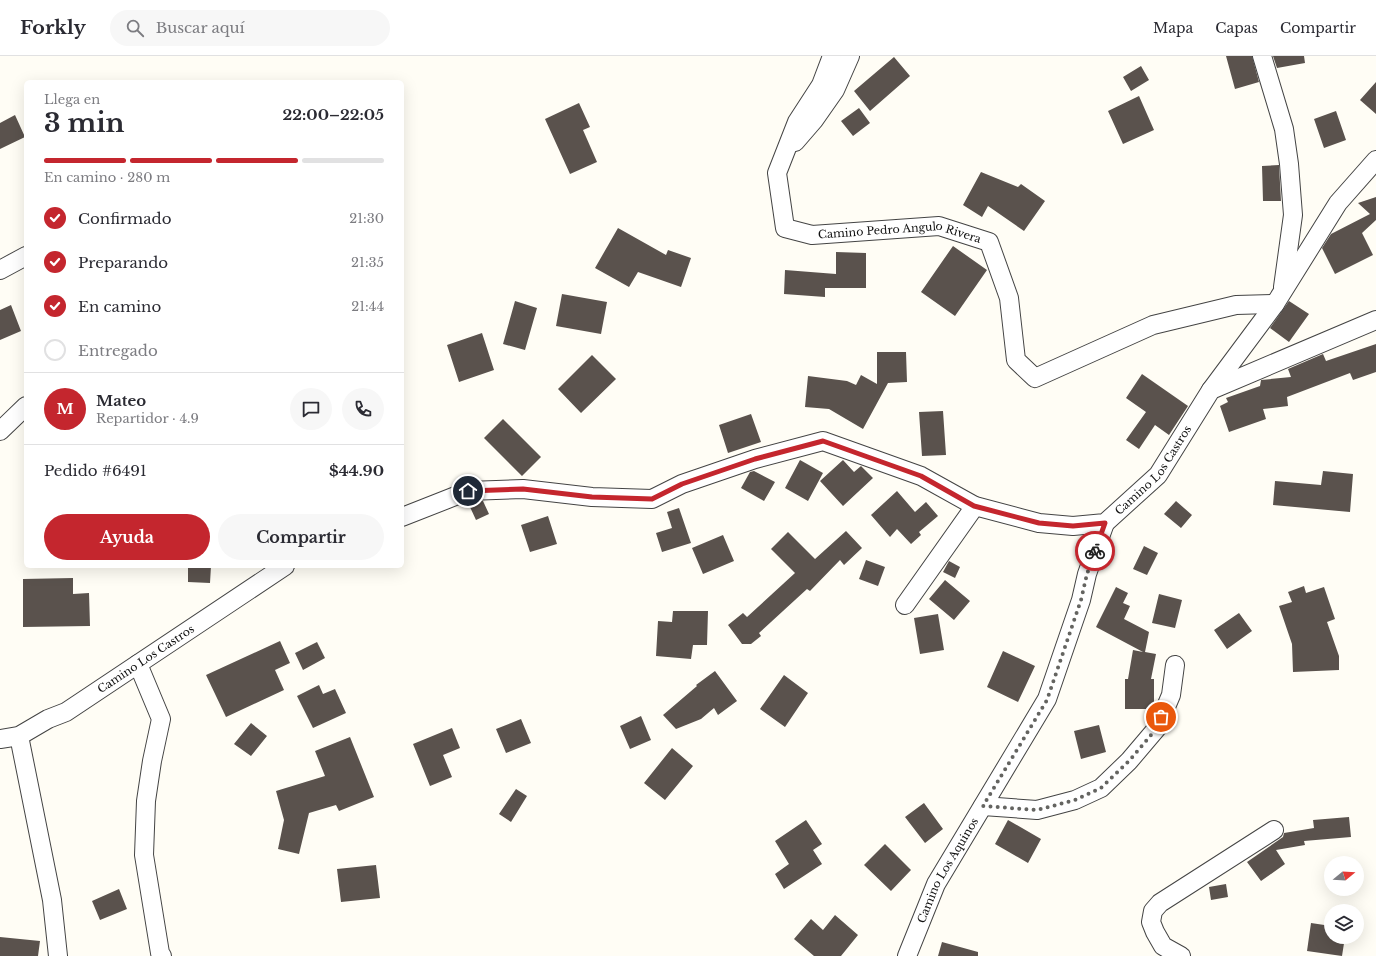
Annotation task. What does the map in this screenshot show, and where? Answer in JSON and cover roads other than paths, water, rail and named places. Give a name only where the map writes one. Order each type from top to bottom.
[{"type":"street","name":"Camino Pedro Angulo Rivera","points":[[832,56],[821,85],[797,122],[777,173],[785,228],[812,235],[939,226],[989,242],[1009,298],[1016,360],[1035,378],[1153,324],[1236,305],[1278,298]]},
{"type":"street","points":[[785,153],[814,120],[835,90],[850,56]]},
{"type":"street","points":[[1262,56],[1284,129],[1289,164],[1293,214],[1278,298]]},
{"type":"street","name":"Camino Los Castros","points":[[404,516],[468,491],[523,489],[592,497],[652,499],[682,484],[755,459],[823,441],[921,476],[974,506],[1039,523],[1073,526],[1105,523],[1158,475],[1211,390],[1278,298],[1338,203],[1376,160]]},
{"type":"street","points":[[0,270],[24,257]]},
{"type":"street","points":[[1211,390],[1376,320]]},
{"type":"street","points":[[0,431],[24,408]]},
{"type":"street","points":[[905,605],[974,506]]},
{"type":"street","name":"Camino Los Aquinos","points":[[907,956],[936,884],[1047,700],[1081,600],[1087,574],[1105,523]]},
{"type":"street","name":"Camino Los Castros","points":[[0,739],[19,736],[48,719],[66,712],[282,568]]},
{"type":"street","points":[[138,664],[160,719],[146,801],[144,855],[160,953],[162,956]]},
{"type":"street","points":[[983,806],[1037,810],[1075,800],[1101,788],[1129,761],[1157,728],[1171,695],[1175,665]]},
{"type":"street","points":[[19,736],[52,900],[58,956]]},
{"type":"street","points":[[1181,956],[1163,946],[1151,922],[1153,911],[1160,903],[1274,830]]}]
